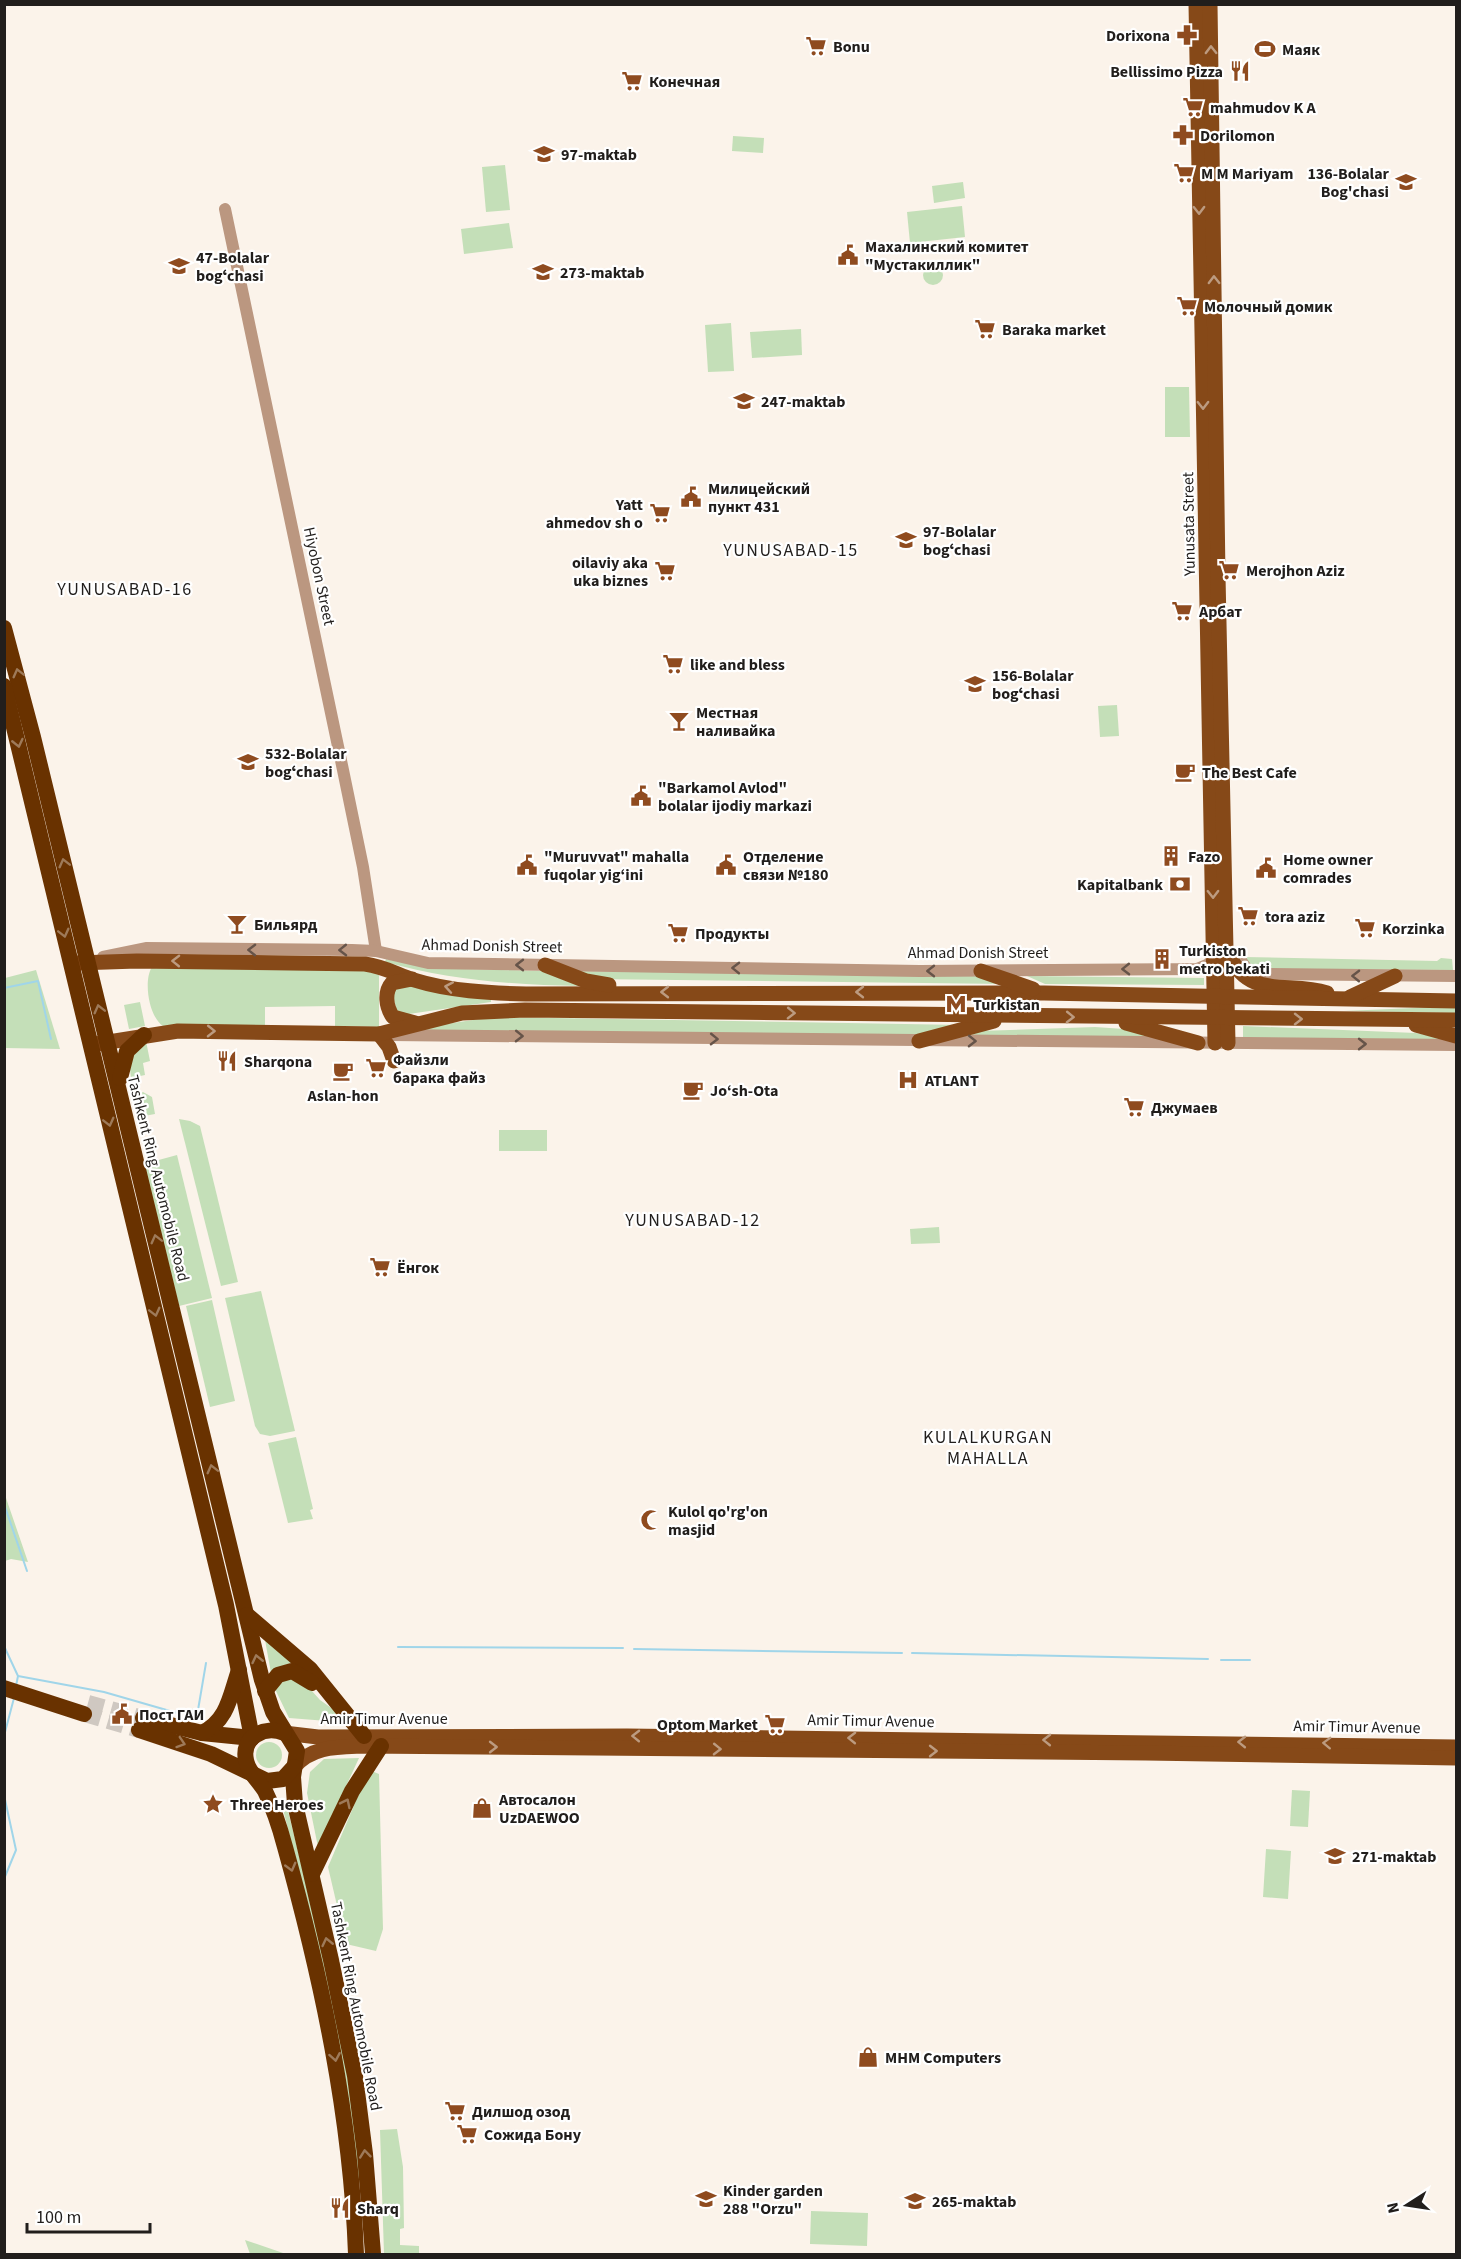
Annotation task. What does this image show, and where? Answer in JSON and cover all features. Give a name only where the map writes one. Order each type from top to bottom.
[{"type":"highway","name":"Tashkent Ring Automobile Road","points":[[4,628],[240,1668],[252,1738]]},
{"type":"highway","name":"Tashkent Ring Automobile Road","points":[[4,686],[80,962]]},
{"type":"highway","points":[[119,1088],[124,1055],[132,1044],[148,1034]]},
{"type":"highway","name":"Tashkent Ring Automobile Road","points":[[99,1043],[119,1088],[265,1691],[284,1733]]},
{"type":"highway","points":[[248,1615],[310,1669],[364,1736]]},
{"type":"highway","points":[[202,1733],[215,1727],[221,1720],[240,1668]]},
{"type":"highway","points":[[265,1691],[278,1675],[292,1671],[307,1679],[326,1700],[335,1699]]},
{"type":"highway","points":[[4,1688],[86,1708]]},
{"type":"highway","points":[[223,1737],[234,1733],[239,1727],[247,1700]]},
{"type":"highway","points":[[252,1738],[246,1752],[249,1768],[254,1774],[260,1779],[275,1781],[289,1774],[294,1767],[297,1751],[284,1733],[271,1730],[252,1738],[223,1737],[141,1724],[254,1774]]},
{"type":"highway","points":[[312,1874],[352,1791],[381,1746]]},
{"type":"highway","points":[[222,1759],[255,1793],[282,1834]]},
{"type":"highway","name":"Tashkent Ring Automobile Road","points":[[294,1767],[295,1804],[348,2038],[361,2194],[356,2254]]},
{"type":"highway","name":"Tashkent Ring Automobile Road","points":[[254,1774],[271,1803],[282,1834],[307,1926],[332,2041],[373,2254]]},
{"type":"main road","name":"Yunusata Street","points":[[1196,4],[1222,1043]]},
{"type":"main road","name":"Yunusata Street","points":[[1210,4],[1226,927]]},
{"type":"main road","points":[[1226,927],[1220,949],[1238,972],[1253,983],[1263,986],[1308,987],[1347,999],[1395,976]]},
{"type":"main road","points":[[276,962],[310,951]]},
{"type":"main road","points":[[80,962],[276,962],[379,966],[412,979],[450,987],[509,993],[1044,993],[1456,1000]]},
{"type":"main road","points":[[545,965],[586,981],[641,992]]},
{"type":"main road","points":[[981,971],[1044,993]]},
{"type":"main road","points":[[412,979],[392,982],[388,987],[387,1001],[393,1017],[416,1023]]},
{"type":"main road","points":[[1432,1001],[1456,995]]},
{"type":"main road","points":[[99,1043],[178,1031],[379,1034],[416,1023],[475,1011],[525,1010],[1456,1020]]},
{"type":"main road","points":[[919,1041],[1011,1016]]},
{"type":"main road","points":[[1103,1017],[1197,1043]]},
{"type":"main road","points":[[1396,1020],[1456,1036]]},
{"type":"main road","points":[[379,1034],[389,1047],[394,1061]]},
{"type":"main road","name":"Amir Timur Avenue","points":[[284,1733],[318,1737],[638,1736],[1456,1747]]},
{"type":"main road","name":"Amir Timur Avenue","points":[[294,1767],[306,1755],[318,1750],[381,1746],[1456,1758]]},
{"type":"street","name":"Hiyobon Street","points":[[225,209],[350,802],[376,951]]},
{"type":"street","points":[[1226,927],[1242,964],[1250,970],[1263,974],[1456,976]]},
{"type":"street","name":"Ahmad Donish Street","points":[[80,962],[147,948],[376,951],[428,963],[981,971],[1197,969],[1209,964],[1220,949]]},
{"type":"street","points":[[379,1034],[1456,1045]]},
{"type":"green space","points":[[733,136],[764,138],[763,153],[732,151]]},
{"type":"green space","points":[[505,165],[510,210],[486,212],[482,167]]},
{"type":"green space","points":[[963,182],[965,198],[934,203],[932,186]]},
{"type":"green space","points":[[962,206],[965,237],[910,243],[907,212]]},
{"type":"green space","points":[[509,223],[513,248],[464,254],[461,229]]},
{"type":"green space","points":[[929,265],[937,265],[943,271],[943,279],[937,285],[929,285],[923,279],[923,271]]},
{"type":"green space","points":[[731,323],[734,371],[708,372],[705,325]]},
{"type":"green space","points":[[801,329],[802,355],[752,358],[750,332]]},
{"type":"green space","points":[[1165,387],[1189,387],[1190,437],[1165,437]]},
{"type":"green space","points":[[1117,705],[1119,736],[1100,737],[1098,706]]},
{"type":"green space","points":[[1244,957],[1437,961],[1441,958],[1452,959],[1453,970],[1260,969],[1252,966]]},
{"type":"green space","points":[[386,959],[428,968],[542,971],[580,986],[506,983],[458,977],[385,962]]},
{"type":"green space","points":[[152,967],[379,971],[379,1027],[335,1026],[335,1006],[265,1007],[265,1027],[163,1026],[154,1015],[149,998],[148,981]]},
{"type":"green space","points":[[36,970],[60,1049],[5,1048],[5,978]]},
{"type":"green space","points":[[571,971],[978,976],[1004,984],[589,979]]},
{"type":"green space","points":[[1027,976],[1204,978],[1204,985],[1045,984]]},
{"type":"green space","points":[[399,983],[491,998],[491,1002],[402,1015],[397,1013],[392,990]]},
{"type":"green space","points":[[140,1002],[145,1026],[129,1029],[124,1005]]},
{"type":"green space","points":[[1456,1007],[1456,1013],[1344,1011]]},
{"type":"green space","points":[[493,1017],[962,1025],[918,1037],[420,1031],[419,1028]]},
{"type":"green space","points":[[1243,1026],[1416,1033],[1453,1040],[1243,1039]]},
{"type":"green space","points":[[1095,1027],[1139,1030],[1165,1038],[947,1037],[978,1031]]},
{"type":"green space","points":[[146,1041],[150,1061],[143,1063],[145,1075],[131,1078],[129,1061]]},
{"type":"green space","points":[[143,1092],[152,1097],[155,1114],[144,1116],[140,1114],[143,1105],[134,1096]]},
{"type":"green space","points":[[179,1119],[200,1126],[238,1282],[221,1286]]},
{"type":"green space","points":[[499,1130],[547,1130],[547,1151],[499,1151]]},
{"type":"green space","points":[[177,1155],[212,1298],[179,1306],[144,1164]]},
{"type":"green space","points":[[939,1227],[940,1243],[911,1244],[910,1229]]},
{"type":"green space","points":[[261,1291],[295,1431],[270,1436],[260,1434],[255,1426],[225,1298]]},
{"type":"green space","points":[[212,1300],[235,1401],[210,1407],[186,1306]]},
{"type":"green space","points":[[296,1437],[313,1509],[310,1510],[313,1519],[288,1523],[268,1443]]},
{"type":"green space","points":[[5,1495],[28,1562],[11,1559],[5,1561]]},
{"type":"green space","points":[[265,1640],[294,1661],[271,1673]]},
{"type":"green space","points":[[287,1678],[303,1681],[320,1700],[344,1717],[340,1722],[289,1718],[275,1689]]},
{"type":"green space","points":[[269,1742],[278,1746],[282,1755],[278,1764],[269,1768],[260,1764],[256,1755],[260,1746]]},
{"type":"green space","points":[[359,1758],[318,1847],[307,1793],[310,1772],[324,1759]]},
{"type":"green space","points":[[369,1770],[379,1774],[383,1929],[376,1951],[346,1944],[328,1867]]},
{"type":"green space","points":[[1292,1790],[1310,1791],[1308,1827],[1290,1826]]},
{"type":"green space","points":[[285,1799],[339,2015],[362,2182],[357,2183],[321,1962],[281,1801]]},
{"type":"green space","points":[[1266,1849],[1291,1851],[1288,1899],[1263,1897]]},
{"type":"green space","points":[[397,2129],[403,2167],[404,2228],[400,2229],[400,2245],[419,2246],[419,2254],[384,2254],[380,2130]]},
{"type":"green space","points":[[811,2211],[868,2213],[867,2246],[810,2244]]},
{"type":"green space","points":[[245,2240],[286,2254],[250,2254]]},
{"type":"waterway","points":[[4,988],[38,981],[51,1039]]},
{"type":"waterway","points":[[4,1504],[27,1571]]},
{"type":"waterway","points":[[4,1646],[18,1676],[16,1686]]},
{"type":"waterway","points":[[398,1647],[623,1648]]},
{"type":"waterway","points":[[634,1649],[902,1653]]},
{"type":"waterway","points":[[912,1653],[1208,1659]]},
{"type":"waterway","points":[[1221,1660],[1250,1660]]},
{"type":"waterway","points":[[18,1676],[104,1692],[177,1713],[198,1710],[206,1663]]},
{"type":"waterway","points":[[4,1736],[14,1698]]},
{"type":"waterway","points":[[4,1795],[16,1850],[4,1879]]},
{"type":"tunnel","points":[[88,1703],[143,1718]]},
{"type":"tunnel","points":[[85,1714],[139,1730]]},
{"type":"place","name":"Dorixona","points":[[1187,35]]},
{"type":"place","name":"Bonu","points":[[816,46]]},
{"type":"place","name":"Маяк","points":[[1265,49]]},
{"type":"place","name":"Bellissimo Pizza","points":[[1240,71]]},
{"type":"place","name":"Конечная","points":[[632,81]]},
{"type":"place","name":"mahmudov K A","points":[[1193,107]]},
{"type":"place","name":"Dorilomon","points":[[1183,135]]},
{"type":"place","name":"97-maktab","points":[[544,154]]},
{"type":"place","name":"M M Mariyam","points":[[1184,173]]},
{"type":"place","name":"136-Bolalar Bog'chasi","points":[[1406,182]]},
{"type":"place","name":"Махалинский комитет \"Мустакиллик\"","points":[[848,255]]},
{"type":"place","name":"47-Bolalar bogʻchasi","points":[[179,266]]},
{"type":"place","name":"273-maktab","points":[[543,272]]},
{"type":"place","name":"Молочный домик","points":[[1187,306]]},
{"type":"place","name":"Baraka market","points":[[985,329]]},
{"type":"place","name":"247-maktab","points":[[744,401]]},
{"type":"place","name":"Милицейский пункт 431","points":[[691,497]]},
{"type":"place","name":"Yatt ahmedov sh o","points":[[660,513]]},
{"type":"place","name":"97-Bolalar bogʻchasi","points":[[906,540]]},
{"type":"place","name":"Merojhon Aziz","points":[[1229,570]]},
{"type":"place","name":"oilaviy aka uka biznes","points":[[665,571]]},
{"type":"place","name":"Арбат","points":[[1182,611]]},
{"type":"place","name":"like and bless","points":[[673,664]]},
{"type":"place","name":"156-Bolalar bogʻchasi","points":[[975,684]]},
{"type":"place","name":"Местная наливайка","points":[[679,721]]},
{"type":"place","name":"532-Bolalar bogʻchasi","points":[[248,762]]},
{"type":"place","name":"The Best Cafe","points":[[1185,772]]},
{"type":"place","name":"\"Barkamol Avlod\" bolalar ijodiy markazi","points":[[641,796]]},
{"type":"place","name":"Fazo","points":[[1171,856]]},
{"type":"place","name":"\"Muruvvat\" mahalla fuqolar yig‘ini","points":[[527,865]]},
{"type":"place","name":"Отделение связи №180","points":[[726,865]]},
{"type":"place","name":"Home owner comrades","points":[[1266,868]]},
{"type":"place","name":"Kapitalbank","points":[[1180,884]]},
{"type":"place","name":"tora aziz","points":[[1248,916]]},
{"type":"place","name":"Бильярд","points":[[237,924]]},
{"type":"place","name":"Korzinka","points":[[1365,928]]},
{"type":"place","name":"Продукты","points":[[678,933]]},
{"type":"place","name":"Turkiston metro bekati","points":[[1162,959]]},
{"type":"place","name":"Turkistan","points":[[956,1004]]},
{"type":"place","name":"Sharqona","points":[[227,1061]]},
{"type":"place","name":"Файзли барака файз","points":[[376,1068]]},
{"type":"place","name":"Aslan-hon","points":[[343,1071]]},
{"type":"place","name":"ATLANT","points":[[908,1080]]},
{"type":"place","name":"Jo‘sh-Ota","points":[[693,1090]]},
{"type":"place","name":"Джумаев","points":[[1134,1107]]},
{"type":"place","name":"Ёнгок","points":[[380,1267]]},
{"type":"place","name":"Kulol qo'rg'on masjid","points":[[651,1520]]},
{"type":"place","name":"Пост ГАИ","points":[[122,1714]]},
{"type":"place","name":"Optom Market","points":[[775,1724]]},
{"type":"place","name":"Three Heroes","points":[[213,1804]]},
{"type":"place","name":"Автосалон UzDAEWOO","points":[[482,1808]]},
{"type":"place","name":"271-maktab","points":[[1335,1856]]},
{"type":"place","name":"MHM Computers","points":[[868,2057]]},
{"type":"place","name":"Дилшод озод","points":[[455,2111]]},
{"type":"place","name":"Сожида Бону","points":[[467,2134]]},
{"type":"place","name":"Kinder garden 288 \"Orzu\"","points":[[706,2199]]},
{"type":"place","name":"265-maktab","points":[[915,2201]]},
{"type":"place","name":"Sharq","points":[[340,2208]]},
{"type":"district","name":"YUNUSABAD-15","points":[[791,550]]},
{"type":"district","name":"YUNUSABAD-16","points":[[125,589]]},
{"type":"district","name":"YUNUSABAD-12","points":[[693,1220]]},
{"type":"district","name":"KULALKURGAN MAHALLA","points":[[988,1447]]}]
